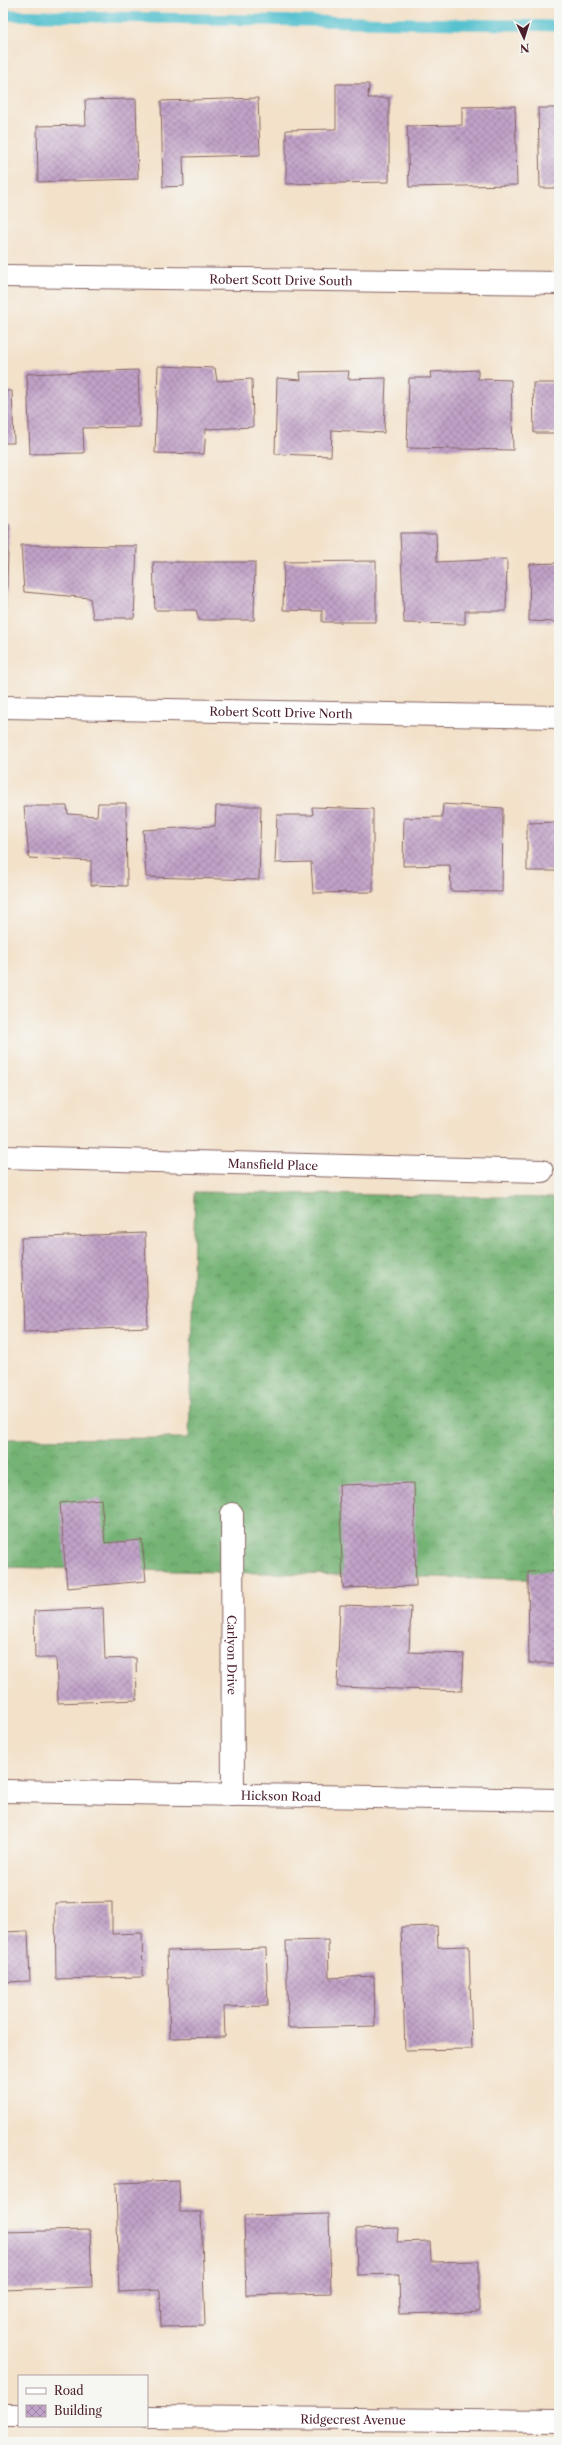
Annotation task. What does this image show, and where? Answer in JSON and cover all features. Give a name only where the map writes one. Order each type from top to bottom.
[{"type":"street","name":"Robert Scott Drive South","points":[[3,276],[559,283]]},
{"type":"street","name":"Robert Scott Drive North","points":[[3,707],[559,717]]},
{"type":"street","name":"Mansfield Place","points":[[3,1157],[542,1171]]},
{"type":"street","name":"Carlyon Drive","points":[[232,1514],[233,1795]]},
{"type":"street","name":"Hickson Road","points":[[3,1791],[559,1800]]},
{"type":"street","points":[[3,2415],[18,2415]]},
{"type":"street","name":"Ridgecrest Avenue","points":[[148,2417],[559,2421]]},
{"type":"green space","points":[[195,1192],[559,1198],[559,1580],[3,1567],[3,1439],[189,1438]]},
{"type":"building","points":[[336,84],[369,84],[368,98],[389,98],[389,182],[286,184],[286,130],[336,129]]},
{"type":"building","points":[[258,98],[260,155],[183,157],[184,186],[163,187],[161,101]]},
{"type":"building","points":[[136,99],[138,179],[38,182],[37,126],[86,125],[85,100]]},
{"type":"building","points":[[515,106],[517,185],[409,187],[407,126],[462,125],[462,107]]},
{"type":"building","points":[[538,108],[559,108],[559,188],[540,188]]},
{"type":"building","points":[[158,366],[215,368],[217,381],[252,379],[253,427],[206,429],[204,454],[155,453]]},
{"type":"building","points":[[138,370],[140,427],[83,428],[84,453],[30,454],[27,374]]},
{"type":"building","points":[[478,370],[478,379],[511,380],[513,450],[407,448],[409,378],[431,378],[430,372]]},
{"type":"building","points":[[349,371],[348,379],[386,378],[384,433],[332,430],[331,456],[275,454],[277,378],[301,380],[300,372]]},
{"type":"building","points":[[533,383],[559,383],[559,433],[534,433]]},
{"type":"building","points":[[3,391],[12,391],[14,443],[3,443]]},
{"type":"building","points":[[3,523],[9,524],[6,609],[3,609]]},
{"type":"building","points":[[400,533],[436,533],[437,562],[507,559],[506,611],[465,611],[465,624],[404,623]]},
{"type":"building","points":[[21,545],[137,546],[134,618],[93,618],[90,598],[24,592]]},
{"type":"building","points":[[376,561],[376,622],[322,622],[322,611],[283,610],[284,562]]},
{"type":"building","points":[[153,562],[255,562],[254,620],[199,620],[196,610],[155,610]]},
{"type":"building","points":[[559,563],[559,622],[529,621],[530,564]]},
{"type":"building","points":[[98,803],[126,803],[127,886],[91,885],[91,861],[29,858],[24,806],[67,806],[68,814],[97,816]]},
{"type":"building","points":[[443,804],[503,808],[502,892],[451,891],[450,865],[403,866],[404,818],[442,817]]},
{"type":"building","points":[[216,806],[261,806],[259,880],[146,877],[143,830],[215,826]]},
{"type":"building","points":[[312,807],[373,809],[373,892],[313,893],[311,862],[275,863],[277,815],[313,815]]},
{"type":"building","points":[[559,822],[559,871],[527,871],[527,823]]},
{"type":"building","points":[[145,1233],[148,1327],[24,1332],[21,1238]]},
{"type":"building","points":[[414,1483],[416,1586],[343,1588],[339,1485]]},
{"type":"building","points":[[101,1499],[105,1543],[142,1540],[146,1581],[67,1588],[60,1503]]},
{"type":"building","points":[[559,1571],[559,1663],[529,1663],[528,1572]]},
{"type":"building","points":[[340,1605],[411,1607],[409,1652],[464,1654],[462,1691],[337,1687]]},
{"type":"building","points":[[103,1608],[105,1659],[136,1658],[137,1700],[58,1703],[56,1658],[35,1658],[34,1611]]},
{"type":"building","points":[[112,1902],[112,1934],[142,1933],[143,1977],[56,1979],[55,1903]]},
{"type":"building","points":[[437,1926],[438,1947],[469,1946],[472,2049],[405,2050],[401,1927]]},
{"type":"building","points":[[28,1931],[30,1981],[3,1982],[3,1932]]},
{"type":"building","points":[[328,1940],[329,1978],[374,1976],[375,2026],[288,2028],[286,1941]]},
{"type":"building","points":[[266,1948],[268,2006],[224,2007],[225,2037],[170,2038],[167,1951]]},
{"type":"building","points":[[179,2181],[180,2212],[201,2212],[205,2326],[161,2327],[160,2290],[119,2292],[116,2183]]},
{"type":"building","points":[[329,2214],[331,2293],[246,2295],[244,2216]]},
{"type":"building","points":[[398,2228],[397,2242],[430,2241],[431,2262],[479,2261],[479,2312],[400,2314],[399,2274],[357,2275],[356,2229]]},
{"type":"building","points":[[90,2230],[92,2287],[3,2290],[3,2232]]},
{"type":"waterway","points":[[3,15],[559,26]]}]
